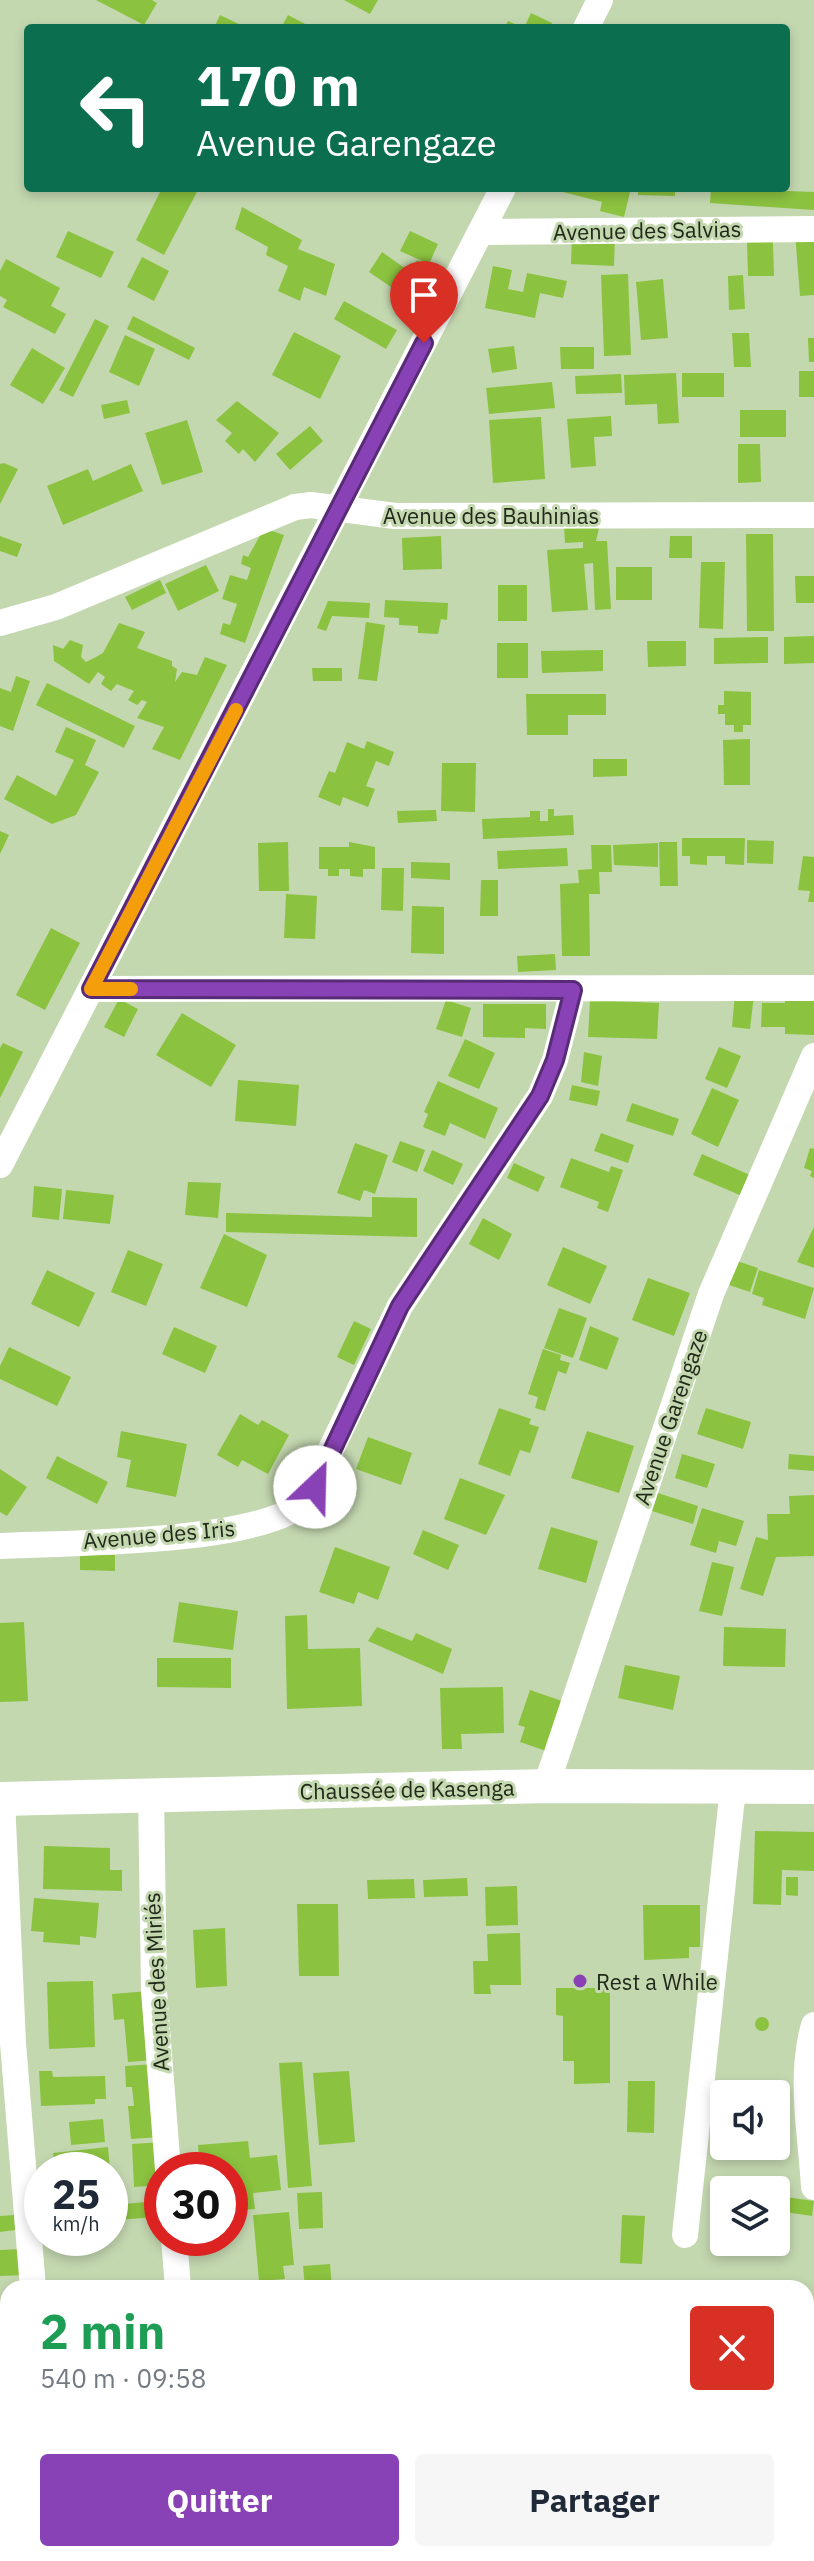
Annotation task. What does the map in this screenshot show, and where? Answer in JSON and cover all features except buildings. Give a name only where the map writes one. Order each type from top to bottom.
[{"type":"main road","name":"Chaussée de Kasenga","points":[[1,1799],[546,1786],[814,1787]]},
{"type":"street","points":[[588,24],[600,0]]},
{"type":"street","points":[[0,1165],[340,510],[501,192]]},
{"type":"street","name":"Avenue des Salvias","points":[[481,232],[814,229]]},
{"type":"street","name":"Avenue des Bauhinias","points":[[0,623],[67,603],[281,511],[311,505],[395,516],[814,515]]},
{"type":"street","points":[[91,989],[814,988]]},
{"type":"street","name":"Avenue des Iris","points":[[0,1546],[212,1533],[277,1520],[306,1501],[406,1296],[441,1249],[540,1096],[555,1060],[573,990]]},
{"type":"street","name":"Avenue Garengaze","points":[[546,1786],[711,1294],[814,1056]]},
{"type":"street","points":[[685,2235],[733,1788]]},
{"type":"street","name":"Avenue des Miriés","points":[[151,1794],[154,1991],[167,2152]]},
{"type":"street","points":[[1,1799],[13,2043],[32,2280]]},
{"type":"street","points":[[814,2025],[807,2065],[814,2187]]},
{"type":"street","points":[[175,2256],[177,2280]]},
{"type":"slow traffic","points":[[131,989],[91,989],[236,710]]},
{"type":"place","name":"Rest a While","points":[[580,1981]]},
{"type":"route","points":[[315,1487],[400,1306],[441,1249],[540,1096],[555,1060],[573,990],[91,989],[424,343]]}]
